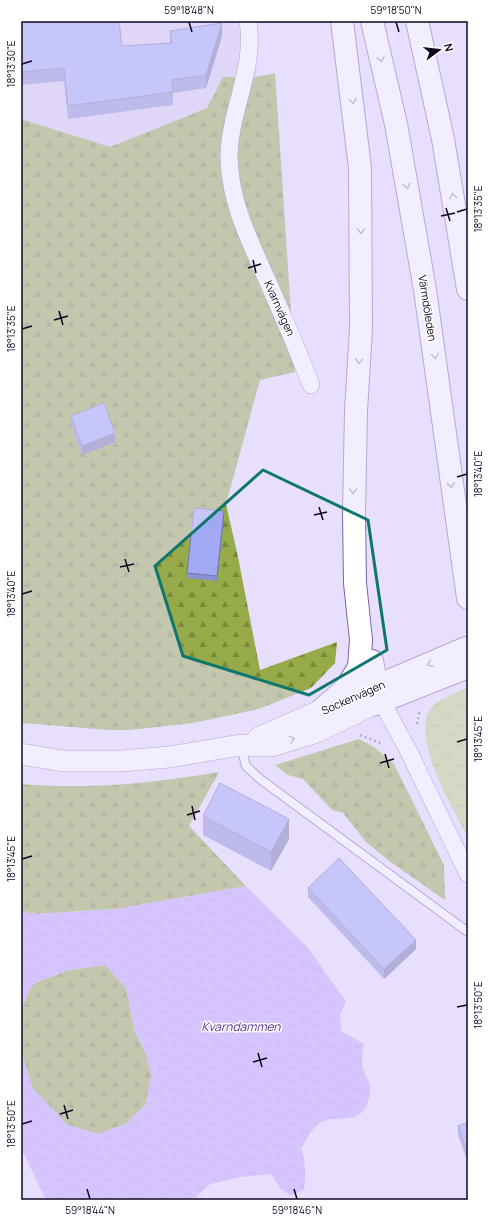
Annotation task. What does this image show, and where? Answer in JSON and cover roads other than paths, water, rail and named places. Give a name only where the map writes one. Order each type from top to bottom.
[{"type":"main road","points":[[318,712],[346,688],[359,667],[361,640],[355,583],[353,477],[361,328],[360,168],[347,50],[342,21]]},
{"type":"main road","name":"Värmdöleden","points":[[372,21],[396,124],[425,290],[468,598]]},
{"type":"main road","points":[[417,21],[443,139],[468,290]]},
{"type":"main road","points":[[355,553],[362,606],[379,696]]},
{"type":"main road","name":"Sockenvägen","points":[[379,696],[467,658]]},
{"type":"main road","points":[[359,667],[379,696]]},
{"type":"street","name":"Kvarnvägen","points":[[248,21],[249,45],[243,82],[231,130],[229,157],[231,184],[236,206],[247,235],[297,348],[311,385]]},
{"type":"street","name":"Sockenvägen","points":[[240,745],[318,712],[379,696]]},
{"type":"street","name":"Sockenvägen","points":[[21,754],[63,761],[121,761],[169,757],[240,745],[272,746],[317,732],[379,696]]},
{"type":"street","points":[[379,696],[468,874]]},
{"type":"lane","points":[[240,745],[246,766],[260,779],[468,932]]},
{"type":"water","name":"Kvarndammen","points":[[246,886],[309,949],[346,1002],[340,1014],[341,1031],[364,1044],[362,1065],[370,1088],[368,1102],[363,1111],[357,1116],[350,1118],[324,1121],[315,1127],[301,1148],[305,1169],[304,1190],[290,1195],[281,1189],[271,1174],[241,1177],[210,1184],[193,1200],[46,1200],[21,1148],[21,1052],[32,1087],[67,1125],[99,1134],[127,1123],[146,1104],[151,1075],[146,1054],[134,1029],[126,988],[105,965],[68,970],[33,984],[21,1007],[21,912],[37,914],[117,909]]}]
